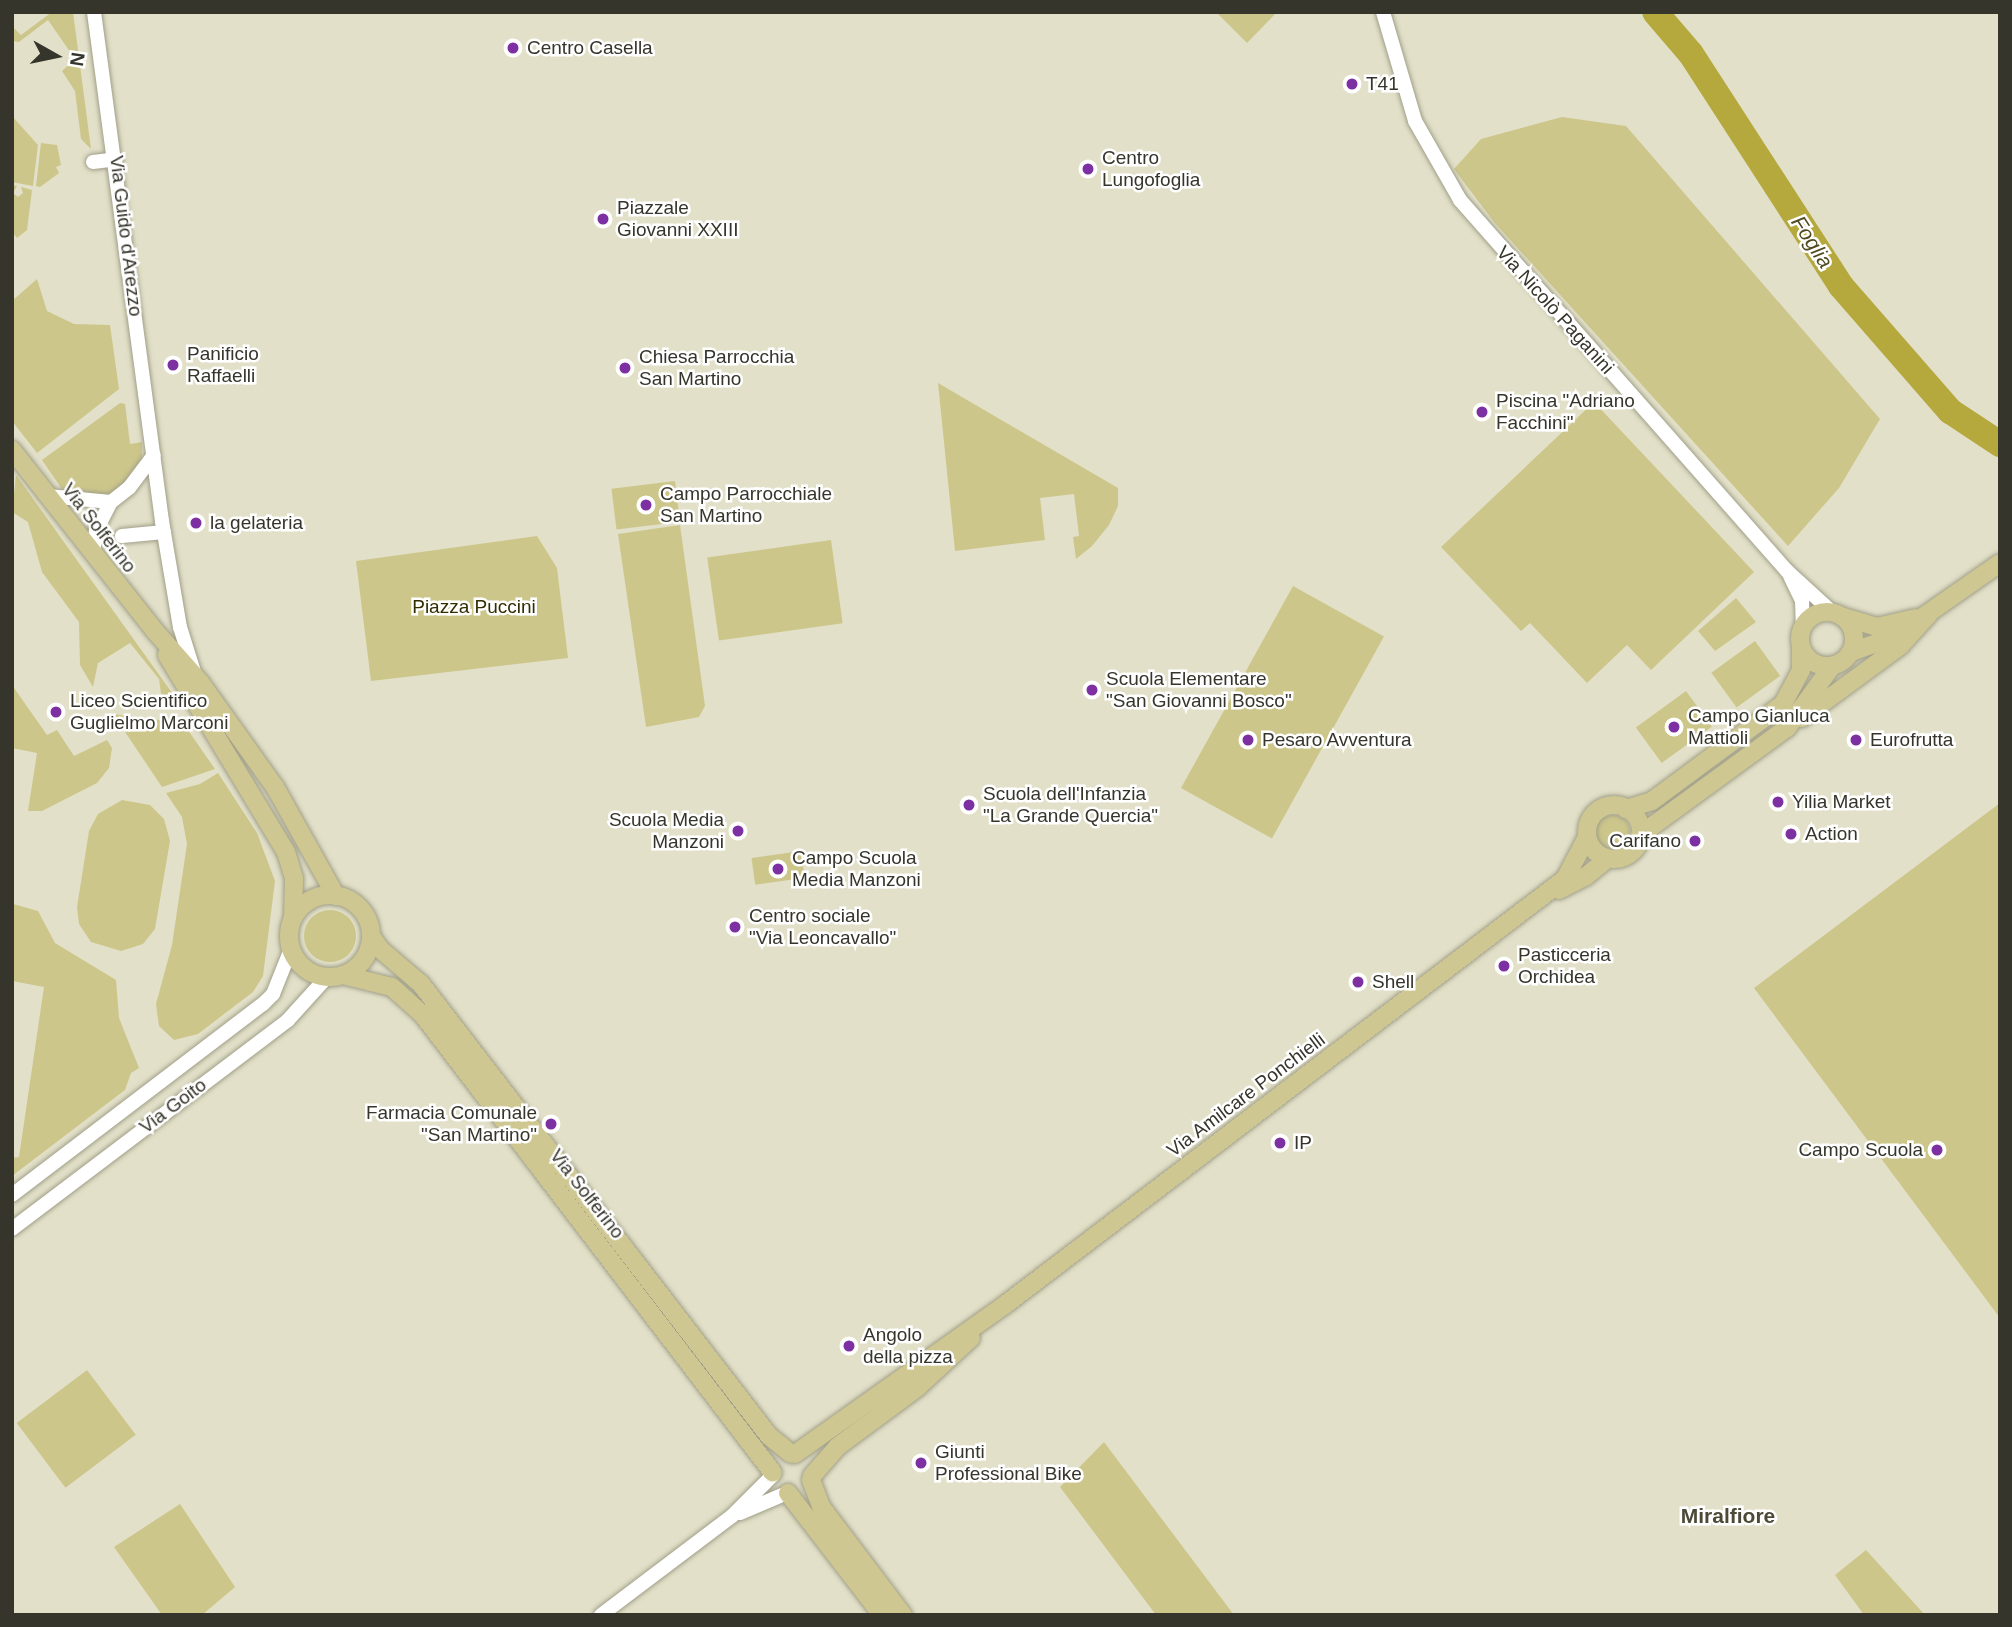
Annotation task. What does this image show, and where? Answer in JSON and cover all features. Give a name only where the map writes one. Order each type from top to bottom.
[{"type":"main road","name":"Via Solferino","points":[[12,450],[154,631],[200,682],[275,787],[336,896],[364,914],[371,936],[380,949],[421,984],[761,1426],[793,1454],[808,1462],[822,1508],[903,1615]]},
{"type":"main road","name":"Via Amilcare Ponchielli","points":[[1511,920],[1585,877],[1607,859],[1628,855],[1640,835],[1787,728],[1832,666],[1851,653],[1878,645],[1928,614],[2000,563]]},
{"type":"main road","points":[[1803,625],[1816,614],[1837,614],[1854,636],[1851,653]]},
{"type":"main road","name":"Via Amilcare Ponchielli","points":[[1837,614],[1877,627],[1928,614]]},
{"type":"main road","points":[[1787,728],[1900,646],[1928,614]]},
{"type":"main road","name":"Via Amilcare Ponchielli","points":[[793,1454],[1006,1304],[1566,879],[1596,812],[1611,806],[1626,809],[1652,801],[1783,704],[1801,670],[1803,625]]},
{"type":"main road","name":"Via Solferino","points":[[154,631],[196,708],[286,852],[294,877],[291,949],[305,969],[392,987],[423,1016],[882,1615]]},
{"type":"main road","points":[[1801,649],[1813,663],[1832,666]]},
{"type":"main road","points":[[1626,809],[1637,820],[1640,835]]},
{"type":"main road","points":[[1587,837],[1594,851],[1607,859]]},
{"type":"main road","points":[[293,918],[311,900],[336,896]]},
{"type":"main road","points":[[335,976],[363,960],[371,936]]},
{"type":"main road","name":"Via Amilcare Ponchielli","points":[[812,1478],[837,1447],[918,1387],[1006,1304]]},
{"type":"main road","points":[[773,1474],[780,1458],[793,1454]]},
{"type":"main road","points":[[787,1493],[804,1489],[812,1478]]},
{"type":"street","name":"Via Nicolò Paganini","points":[[1383,12],[1415,121],[1460,200],[1787,571],[1837,614]]},
{"type":"street","name":"Via Guido d'Arezzo","points":[[94,14],[116,159],[164,532],[184,644],[200,682]]},
{"type":"street","points":[[93,162],[116,159]]},
{"type":"street","points":[[93,554],[96,531],[111,502],[130,488],[153,455]]},
{"type":"street","points":[[48,496],[111,502]]},
{"type":"street","points":[[122,536],[164,532]]},
{"type":"street","name":"Via Nicolò Paganini","points":[[1787,571],[1802,601],[1803,625]]},
{"type":"street","name":"Via Goito","points":[[12,1195],[263,1004],[273,994],[291,949]]},
{"type":"street","name":"Via Goito","points":[[12,1229],[288,1020],[335,976]]},
{"type":"street","points":[[601,1615],[732,1516],[773,1474]]},
{"type":"street","points":[[732,1516],[787,1493]]},
{"type":"green space","points":[[52,12],[73,12],[91,149],[81,139],[75,91],[62,71],[75,59],[48,20],[19,42],[12,41],[12,26],[21,35]]},
{"type":"green space","points":[[1216,12],[1277,12],[1247,43]]},
{"type":"green space","points":[[12,116],[38,145],[33,186],[12,182]]},
{"type":"green space","points":[[1562,117],[1626,126],[1880,419],[1839,488],[1788,546],[1494,222],[1454,169],[1481,139]]},
{"type":"green space","points":[[41,143],[57,145],[61,165],[56,167],[59,173],[40,187],[36,186]]},
{"type":"green space","points":[[12,185],[17,186],[13,193],[18,197],[23,193],[21,187],[32,190],[27,230],[17,238],[12,232]]},
{"type":"green space","points":[[37,279],[47,311],[74,324],[110,325],[119,389],[37,453],[12,421],[12,301]]},
{"type":"green space","points":[[938,383],[1118,488],[1118,506],[1109,525],[1092,546],[1076,559],[1073,537],[1079,536],[1074,494],[1040,498],[1045,540],[955,551]]},
{"type":"green space","points":[[1594,402],[1754,572],[1651,670],[1627,645],[1587,683],[1530,623],[1521,631],[1441,547]]},
{"type":"green space","points":[[120,403],[125,404],[130,444],[142,442],[142,463],[111,500],[64,492],[42,460]]},
{"type":"green space","points":[[16,475],[175,697],[175,705],[162,700],[159,679],[130,643],[98,663],[93,687],[80,665],[79,622],[42,572],[28,522],[12,512]]},
{"type":"green space","name":"Campo Parrocchiale San Martino","points":[[675,481],[680,522],[616,529],[611,489]]},
{"type":"green space","points":[[680,525],[705,706],[699,717],[646,727],[618,534]]},
{"type":"green space","name":"Piazza Puccini","points":[[537,536],[557,568],[568,658],[371,681],[356,561]]},
{"type":"green space","points":[[831,540],[843,623],[719,641],[707,557]]},
{"type":"green space","name":"Pesaro Avventura","points":[[1293,586],[1384,636],[1272,838],[1181,788]]},
{"type":"green space","points":[[1736,598],[1756,622],[1715,651],[1698,631]]},
{"type":"green space","points":[[1755,641],[1780,676],[1737,708],[1711,673]]},
{"type":"green space","points":[[12,685],[47,735],[57,730],[74,756],[107,740],[112,748],[109,768],[97,783],[42,811],[28,811],[37,753],[12,748]]},
{"type":"green space","name":"Campo Gianluca Mattioli","points":[[1686,691],[1712,727],[1662,763],[1636,727]]},
{"type":"green space","points":[[113,714],[183,723],[215,769],[162,787]]},
{"type":"green space","points":[[218,773],[257,833],[275,881],[263,976],[253,992],[198,1034],[174,1040],[159,1026],[156,1004],[172,945],[187,844],[182,817],[166,793],[200,784]]},
{"type":"green space","points":[[122,800],[150,805],[164,819],[170,841],[155,929],[143,944],[121,951],[91,942],[79,924],[77,907],[89,831],[98,814]]},
{"type":"green space","name":"Campo Scuola","points":[[2000,803],[2000,1318],[1754,988]]},
{"type":"green space","points":[[1613,815],[1625,820],[1630,832],[1625,844],[1613,849],[1601,844],[1596,832],[1601,820]]},
{"type":"green space","name":"Campo Scuola Media Manzoni","points":[[801,851],[805,878],[755,885],[751,858]]},
{"type":"green space","points":[[13,904],[38,911],[55,943],[116,980],[119,1018],[139,1068],[131,1073],[125,1090],[12,1176],[12,1158],[19,1157],[44,987],[12,981]]},
{"type":"green space","points":[[330,910],[340,912],[348,918],[354,926],[354,946],[348,954],[340,960],[330,962],[320,960],[312,954],[306,946],[304,936],[306,926],[312,918],[320,912]]},
{"type":"green space","points":[[87,1370],[136,1435],[65,1488],[17,1423]]},
{"type":"green space","points":[[1104,1442],[1234,1615],[1156,1615],[1060,1487]]},
{"type":"green space","points":[[180,1504],[235,1587],[202,1615],[162,1615],[114,1547]]},
{"type":"green space","points":[[1866,1550],[1925,1615],[1864,1615],[1835,1575]]},
{"type":"waterway","name":"Foglia","points":[[1655,12],[1691,54],[1841,286],[1950,411],[2000,444]]},
{"type":"place","name":"Centro Casella","points":[[513,48]]},
{"type":"place","name":"T41","points":[[1352,84]]},
{"type":"place","name":"Centro Lungofoglia","points":[[1088,169]]},
{"type":"place","name":"Piazzale Giovanni XXIII","points":[[603,219]]},
{"type":"place","name":"Panificio Raffaelli","points":[[173,365]]},
{"type":"place","name":"Chiesa Parrocchia San Martino","points":[[625,368]]},
{"type":"place","name":"Piscina \"Adriano Facchini\"","points":[[1482,412]]},
{"type":"place","name":"Campo Parrocchiale San Martino","points":[[646,505]]},
{"type":"place","name":"la gelateria","points":[[196,523]]},
{"type":"place","name":"Scuola Elementare \"San Giovanni Bosco\"","points":[[1092,690]]},
{"type":"place","name":"Liceo Scientifico Guglielmo Marconi","points":[[56,712]]},
{"type":"place","name":"Campo Gianluca Mattioli","points":[[1674,727]]},
{"type":"place","name":"Pesaro Avventura","points":[[1248,740]]},
{"type":"place","name":"Eurofrutta","points":[[1856,740]]},
{"type":"place","name":"Yilia Market","points":[[1778,802]]},
{"type":"place","name":"Scuola dell'Infanzia \"La Grande Quercia\"","points":[[969,805]]},
{"type":"place","name":"Scuola Media Manzoni","points":[[738,831]]},
{"type":"place","name":"Action","points":[[1791,834]]},
{"type":"place","name":"Carifano","points":[[1695,841]]},
{"type":"place","name":"Campo Scuola Media Manzoni","points":[[778,869]]},
{"type":"place","name":"Centro sociale \"Via Leoncavallo\"","points":[[735,927]]},
{"type":"place","name":"Pasticceria Orchidea","points":[[1504,966]]},
{"type":"place","name":"Shell","points":[[1358,982]]},
{"type":"place","name":"Farmacia Comunale \"San Martino\"","points":[[551,1124]]},
{"type":"place","name":"IP","points":[[1280,1143]]},
{"type":"place","name":"Campo Scuola","points":[[1937,1150]]},
{"type":"place","name":"Angolo della pizza","points":[[849,1346]]},
{"type":"place","name":"Giunti Professional Bike","points":[[921,1463]]},
{"type":"district","name":"Miralfiore","points":[[1728,1516]]}]
